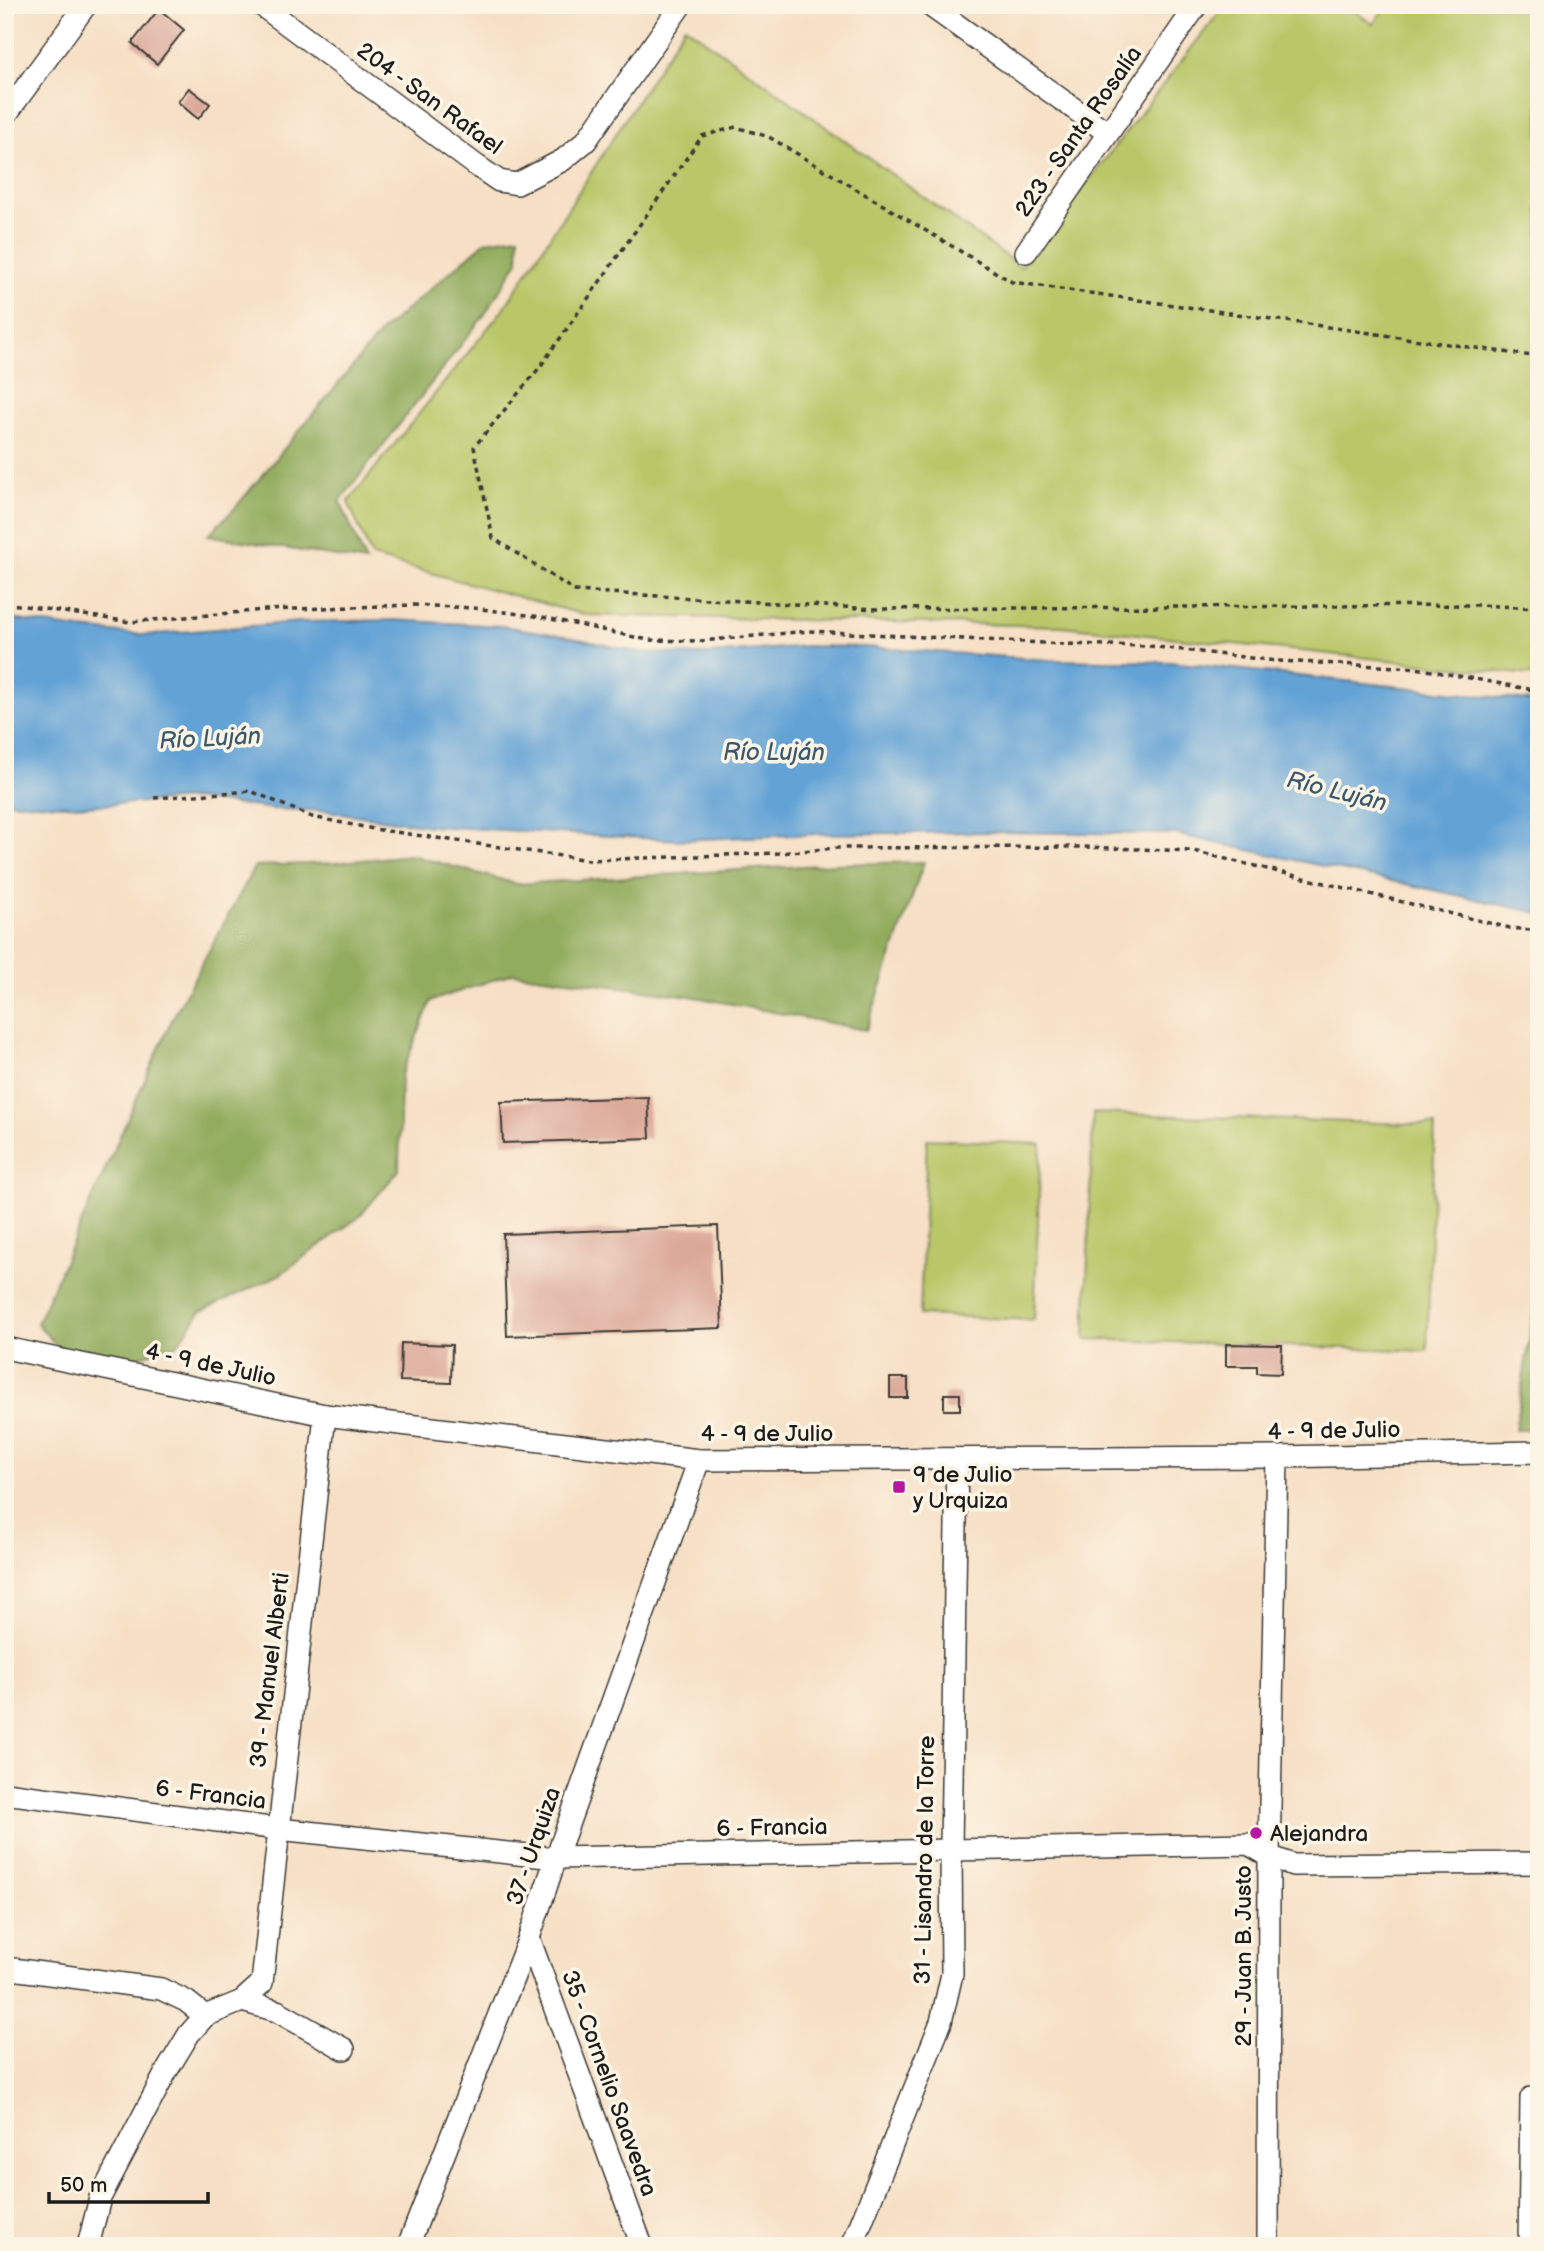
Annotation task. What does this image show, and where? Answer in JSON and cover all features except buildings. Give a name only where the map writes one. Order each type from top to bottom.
[{"type":"street","points":[[5,116],[86,5]]},
{"type":"street","name":"204 - San Rafael","points":[[261,5],[499,181],[517,184],[563,160],[586,141],[681,5]]},
{"type":"street","points":[[929,5],[1108,133]]},
{"type":"street","name":"223 - Santa Rosalía","points":[[1026,252],[1197,5]]},
{"type":"street","name":"4 - 9 de Julio","points":[[5,1348],[325,1415],[699,1460],[1277,1457],[1539,1452]]},
{"type":"street","name":"39 - Manuel Alberti","points":[[243,2001],[262,1983],[325,1415]]},
{"type":"street","name":"29 - Juan B. Justo","points":[[1268,2246],[1269,1856],[1277,1457]]},
{"type":"street","name":"31 - Lisandro de la Torre","points":[[852,2246],[941,2022],[952,1974],[951,1849],[957,1458]]},
{"type":"street","name":"37 - Urquiza","points":[[408,2246],[529,1938],[699,1460]]},
{"type":"street","name":"6 - Francia","points":[[5,1793],[278,1829],[556,1858],[1248,1843],[1269,1856],[1293,1865],[1539,1863]]},
{"type":"street","name":"35 - Cornelio Saavedra","points":[[529,1938],[642,2246]]},
{"type":"street","points":[[5,1968],[161,1989],[186,2001],[205,2016]]},
{"type":"street","points":[[88,2246],[100,2198],[166,2072],[188,2034],[205,2016],[243,2001],[277,2011],[344,2049]]},
{"type":"street","points":[[1529,2246],[1535,2098]]},
{"type":"path","points":[[1539,357],[1012,282],[769,136],[736,127],[702,136],[540,367],[474,447],[493,538],[575,592],[876,609],[1462,605],[1539,608]]},
{"type":"path","points":[[5,603],[130,622],[265,610],[413,605],[474,608],[542,617],[649,640],[701,641],[809,631],[1149,646],[1277,661],[1416,668],[1539,691]]},
{"type":"path","points":[[154,798],[251,791],[312,817],[374,829],[589,860],[689,858],[837,848],[1083,847],[1193,851],[1510,928],[1539,931]]},
{"type":"green space","points":[[1225,5],[1345,5],[1373,24],[1387,5],[1539,5],[1539,676],[1062,626],[585,615],[372,557],[348,502],[505,307],[685,26],[1021,267]]},
{"type":"green space","points":[[519,236],[518,261],[485,314],[340,501],[366,562],[208,535],[235,508],[381,332],[486,241]]},
{"type":"green space","points":[[411,855],[517,884],[836,864],[924,862],[866,1030],[690,996],[513,973],[431,1001],[401,1075],[399,1170],[359,1217],[279,1275],[200,1312],[177,1345],[132,1359],[58,1348],[37,1323],[172,1019],[255,866],[333,863]]},
{"type":"green space","points":[[1093,1113],[1435,1125],[1427,1351],[1085,1339]]},
{"type":"green space","points":[[927,1139],[1041,1144],[1034,1320],[920,1315]]},
{"type":"green space","points":[[1539,1278],[1539,1430],[1515,1430]]},
{"type":"water","name":"Río Luján","points":[[5,618],[145,635],[299,622],[393,620],[503,626],[638,652],[697,655],[806,646],[866,647],[1050,660],[1170,662],[1539,702],[1539,913],[1175,834],[817,834],[678,840],[430,826],[327,811],[273,809],[193,799],[85,806],[6,802]]},
{"type":"place","name":"9 de Julio y Urquiza","points":[[899,1487]]},
{"type":"place","name":"Alejandra","points":[[1256,1833]]}]
